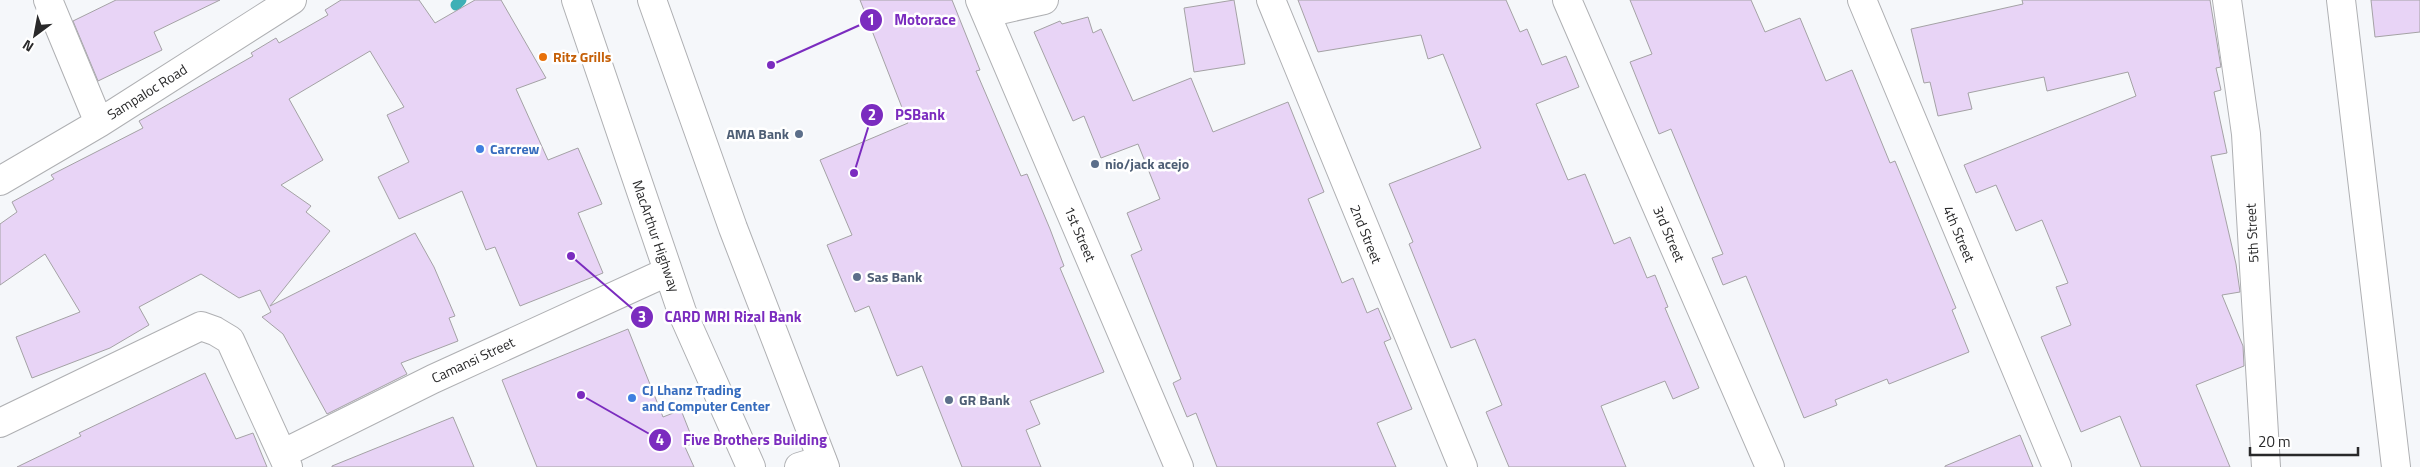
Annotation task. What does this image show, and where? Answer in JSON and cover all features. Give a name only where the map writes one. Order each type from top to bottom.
[{"type":"main road","points":[[48,0],[99,123]]},
{"type":"main road","name":"Sampaloc Road","points":[[0,181],[99,123],[292,0]]},
{"type":"main road","name":"MacArthur Highway","points":[[576,0],[667,272],[682,312],[751,467]]},
{"type":"main road","points":[[652,0],[815,465]]},
{"type":"main road","points":[[983,7],[1044,0]]},
{"type":"main road","name":"2nd Street","points":[[1271,0],[1463,467]]},
{"type":"main road","name":"3rd Street","points":[[1568,0],[1770,467]]},
{"type":"main road","name":"4th Street","points":[[1862,0],[2057,467]]},
{"type":"main road","name":"5th Street","points":[[2227,0],[2246,134],[2266,467]]},
{"type":"main road","points":[[2341,0],[2396,467]]},
{"type":"main road","name":"1st Street","points":[[983,7],[1179,467]]},
{"type":"main road","name":"Camansi Street","points":[[285,461],[432,379],[667,272]]},
{"type":"main road","points":[[0,423],[201,326],[215,331],[230,340],[285,461]]},
{"type":"building","points":[[116,0],[220,0],[154,32],[162,50],[98,81],[73,21]]},
{"type":"building","points":[[341,0],[419,0],[435,23],[475,0],[501,0],[546,78],[516,89],[548,160],[578,148],[602,204],[578,213],[603,273],[520,306],[495,247],[486,250],[462,191],[399,219],[378,177],[409,162],[387,115],[404,107],[370,51],[289,99],[323,160],[281,185],[311,206],[306,212],[330,231],[270,306],[415,233],[434,267],[455,316],[449,318],[458,341],[401,363],[407,374],[327,414],[283,334],[262,317],[271,312],[260,290],[239,298],[201,274],[139,307],[149,325],[110,348],[32,378],[16,337],[80,312],[45,254],[0,285],[0,224],[17,212],[12,202],[54,179],[51,175],[143,128],[139,121],[253,56],[251,53],[276,38],[279,43],[328,15],[325,10]]},
{"type":"building","points":[[860,0],[952,0],[980,70],[976,71],[1021,176],[1027,174],[1050,229],[1064,266],[1060,268],[1104,372],[1030,401],[1040,424],[1026,430],[1041,467],[962,467],[922,366],[897,376],[869,306],[855,312],[827,245],[852,235],[820,160],[908,123]]},
{"type":"building","points":[[1234,0],[1245,64],[1194,72],[1184,8]]},
{"type":"building","points":[[1298,0],[1506,0],[1520,32],[1527,29],[1542,65],[1566,56],[1579,87],[1536,104],[1568,180],[1585,174],[1614,244],[1630,237],[1647,278],[1655,275],[1668,307],[1665,308],[1699,388],[1673,399],[1665,381],[1601,406],[1626,467],[1509,467],[1486,412],[1502,405],[1475,339],[1451,348],[1409,244],[1413,242],[1389,184],[1481,148],[1443,54],[1428,59],[1421,35],[1318,52]]},
{"type":"building","points":[[1630,0],[1751,0],[1765,32],[1800,18],[1826,81],[1852,70],[1890,163],[1895,161],[1956,308],[1952,310],[1969,352],[1889,384],[1887,379],[1835,400],[1837,405],[1804,418],[1746,276],[1723,285],[1712,258],[1723,254],[1671,129],[1659,134],[1630,62],[1652,54]]},
{"type":"building","points":[[2022,0],[2210,0],[2221,67],[2216,68],[2221,90],[2214,92],[2227,153],[2211,156],[2236,264],[2240,292],[2222,295],[2243,346],[2244,366],[2196,385],[2230,467],[2141,467],[2120,416],[2081,432],[2041,337],[2071,325],[2056,287],[2068,283],[2042,220],[2016,231],[1996,185],[1976,193],[1964,165],[2136,96],[2128,72],[2047,91],[2044,77],[1968,93],[1972,109],[1938,116],[1930,82],[1924,83],[1911,29],[2023,4]]},
{"type":"building","points":[[2371,0],[2420,0],[2420,32],[2375,37]]},
{"type":"building","points":[[1088,17],[1093,33],[1101,29],[1133,101],[1191,78],[1213,132],[1288,102],[1324,192],[1308,199],[1342,283],[1353,278],[1367,313],[1378,308],[1391,339],[1384,342],[1412,409],[1377,423],[1396,467],[1217,467],[1196,413],[1187,417],[1173,383],[1181,379],[1131,255],[1142,250],[1127,213],[1160,199],[1138,144],[1101,158],[1084,116],[1073,121],[1034,32],[1060,21],[1062,24]]},
{"type":"building","points":[[628,329],[663,417],[681,410],[694,443],[685,447],[694,467],[537,467],[502,380]]},
{"type":"building","points":[[205,373],[236,439],[253,433],[267,467],[17,467],[81,436],[79,433]]},
{"type":"building","points":[[453,417],[474,467],[332,467],[332,466]]},
{"type":"building","points":[[2020,435],[2033,467],[1945,467],[1945,466]]},
{"type":"waterway","points":[[456,5],[461,0]]},
{"type":"place","name":"Ritz Grills","points":[[543,57]]},
{"type":"place","name":"Motorace","points":[[771,65]]},
{"type":"place","name":"AMA Bank","points":[[799,134]]},
{"type":"place","name":"Carcrew","points":[[480,149]]},
{"type":"place","name":"nio/jack acejo","points":[[1095,164]]},
{"type":"place","name":"PSBank","points":[[854,173]]},
{"type":"place","name":"CARD MRI Rizal Bank","points":[[571,256]]},
{"type":"place","name":"Sas Bank","points":[[857,277]]},
{"type":"place","name":"Five Brothers Building","points":[[581,395]]},
{"type":"place","name":"CJ Lhanz Trading and Computer Center","points":[[632,398]]},
{"type":"place","name":"GR Bank","points":[[949,400]]}]
